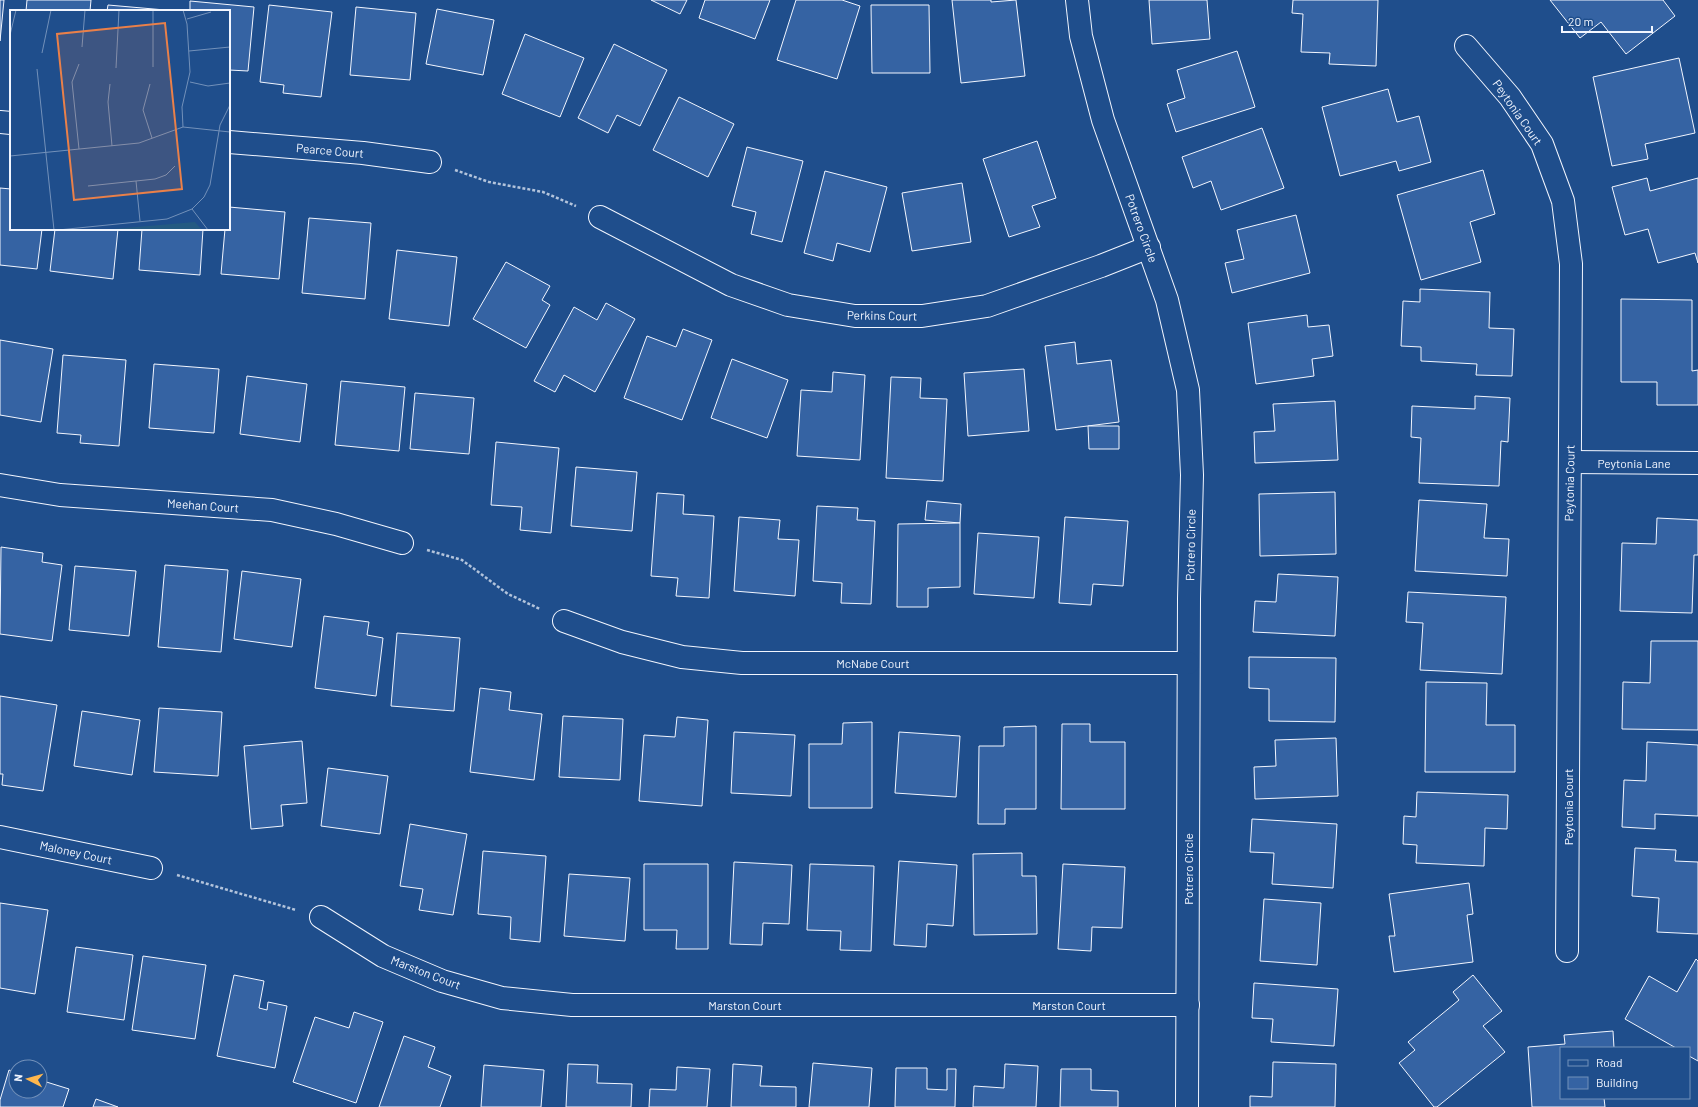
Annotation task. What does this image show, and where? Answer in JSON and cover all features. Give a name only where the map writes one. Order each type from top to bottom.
[{"type":"street","name":"Potrero Circle","points":[[1078,0],[1081,36],[1103,120],[1168,300],[1188,390],[1192,475],[1188,663],[1187,1107]]},
{"type":"street","name":"Peytonia Court","points":[[1466,46],[1510,97],[1542,144],[1563,202],[1571,264],[1567,951]]},
{"type":"street","points":[[0,122],[10,123]]},
{"type":"street","name":"Pearce Court","points":[[230,142],[363,153],[430,162]]},
{"type":"street","name":"Perkins Court","points":[[600,217],[731,285],[788,305],[855,316],[922,316],[987,306],[1101,266],[1149,247]]},
{"type":"street","name":"Peytonia Lane","points":[[1570,462],[1698,463]]},
{"type":"street","name":"Meehan Court","points":[[0,485],[60,495],[272,510],[336,524],[402,543]]},
{"type":"street","name":"McNabe Court","points":[[564,621],[622,642],[682,657],[742,663],[1188,663]]},
{"type":"street","name":"Maloney Court","points":[[0,836],[151,868]]},
{"type":"street","name":"Marston Court","points":[[321,917],[383,956],[436,978],[502,998],[525,1001],[572,1005],[1188,1004]]},
{"type":"path","points":[[430,162],[489,182],[543,192],[600,217]]},
{"type":"path","points":[[402,543],[462,560],[508,594],[564,621]]},
{"type":"path","points":[[151,868],[209,883],[266,902],[321,917]]},
{"type":"building","points":[[0,0],[4,0],[0,41]]},
{"type":"building","points":[[27,0],[91,0],[90,10],[26,10]]},
{"type":"building","points":[[651,0],[687,0],[680,14]]},
{"type":"building","points":[[705,0],[770,0],[755,39],[699,18]]},
{"type":"building","points":[[796,0],[842,0],[860,6],[837,79],[777,60]]},
{"type":"building","points":[[952,0],[991,0],[991,2],[1016,0],[1025,76],[961,83]]},
{"type":"building","points":[[1149,0],[1207,0],[1210,39],[1152,44]]},
{"type":"building","points":[[1293,0],[1378,0],[1376,66],[1329,64],[1330,53],[1301,52],[1303,14],[1292,13]]},
{"type":"building","points":[[1550,0],[1663,0],[1675,16],[1626,54],[1601,22],[1580,38]]},
{"type":"building","points":[[190,1],[254,7],[248,71],[230,70],[230,10],[190,10]]},
{"type":"building","points":[[108,5],[165,10],[107,10]]},
{"type":"building","points":[[269,5],[332,12],[321,97],[283,93],[284,85],[260,82]]},
{"type":"building","points":[[871,5],[929,5],[930,73],[872,73]]},
{"type":"building","points":[[356,7],[416,13],[410,80],[350,75]]},
{"type":"building","points":[[437,9],[494,20],[483,75],[426,64]]},
{"type":"building","points":[[525,34],[584,58],[560,117],[502,94]]},
{"type":"building","points":[[614,44],[667,70],[640,126],[617,115],[608,133],[578,118]]},
{"type":"building","points":[[1237,51],[1255,107],[1176,132],[1167,104],[1185,98],[1177,70]]},
{"type":"building","points":[[1679,58],[1695,133],[1645,144],[1648,159],[1612,166],[1593,77]]},
{"type":"building","points":[[1388,89],[1397,122],[1419,116],[1431,162],[1399,171],[1396,161],[1340,176],[1322,107]]},
{"type":"building","points":[[679,97],[734,124],[708,177],[653,150]]},
{"type":"building","points":[[1262,128],[1284,188],[1221,210],[1211,181],[1193,188],[1182,157]]},
{"type":"building","points":[[1037,141],[1056,198],[1032,206],[1040,227],[1009,237],[983,159]]},
{"type":"building","points":[[747,147],[803,161],[782,242],[751,234],[756,212],[732,206]]},
{"type":"building","points":[[1483,170],[1495,214],[1470,222],[1481,262],[1421,280],[1397,195]]},
{"type":"building","points":[[825,171],[887,187],[870,252],[837,243],[833,261],[804,253]]},
{"type":"building","points":[[1647,178],[1650,191],[1698,178],[1698,263],[1695,253],[1658,263],[1648,229],[1625,235],[1612,187]]},
{"type":"building","points":[[962,183],[971,242],[912,251],[902,193]]},
{"type":"building","points":[[0,188],[10,189],[10,230],[42,230],[37,269],[0,265]]},
{"type":"building","points":[[230,207],[285,212],[279,279],[221,274],[225,230],[230,230]]},
{"type":"building","points":[[1296,215],[1310,273],[1232,293],[1225,263],[1244,259],[1237,230]]},
{"type":"building","points":[[309,218],[371,223],[365,299],[302,293]]},
{"type":"building","points":[[55,230],[118,230],[113,279],[50,271]]},
{"type":"building","points":[[142,230],[203,230],[200,275],[139,270]]},
{"type":"building","points":[[397,250],[457,257],[449,326],[389,319]]},
{"type":"building","points":[[506,262],[550,286],[542,300],[550,305],[526,348],[473,319]]},
{"type":"building","points":[[1420,289],[1490,292],[1489,328],[1514,329],[1512,376],[1476,375],[1477,364],[1421,361],[1421,347],[1401,346],[1403,301],[1420,302]]},
{"type":"building","points":[[1621,299],[1692,300],[1692,371],[1698,370],[1698,405],[1657,405],[1657,382],[1621,382]]},
{"type":"building","points":[[606,303],[635,319],[595,392],[564,375],[555,392],[534,381],[574,307],[597,320]]},
{"type":"building","points":[[1307,315],[1308,327],[1329,325],[1333,356],[1312,359],[1314,376],[1256,384],[1248,323]]},
{"type":"building","points":[[683,329],[712,340],[682,420],[624,398],[647,336],[676,347]]},
{"type":"building","points":[[0,340],[53,349],[41,422],[0,415]]},
{"type":"building","points":[[1075,342],[1077,364],[1111,360],[1119,422],[1056,430],[1045,346]]},
{"type":"building","points":[[63,355],[126,360],[119,446],[80,443],[81,435],[57,433]]},
{"type":"building","points":[[732,359],[788,380],[767,438],[711,418]]},
{"type":"building","points":[[154,364],[219,369],[214,433],[149,428]]},
{"type":"building","points":[[1024,369],[1029,431],[968,436],[964,373]]},
{"type":"building","points":[[833,372],[865,375],[860,460],[797,456],[801,390],[832,392]]},
{"type":"building","points":[[247,376],[307,384],[300,442],[240,434]]},
{"type":"building","points":[[891,377],[921,378],[920,398],[947,399],[943,481],[886,478]]},
{"type":"building","points":[[341,381],[405,387],[399,451],[335,445]]},
{"type":"building","points":[[415,393],[474,398],[469,454],[410,449]]},
{"type":"building","points":[[1475,396],[1510,398],[1508,442],[1501,441],[1499,486],[1419,483],[1421,438],[1411,437],[1412,406],[1475,409]]},
{"type":"building","points":[[1335,401],[1338,460],[1255,463],[1254,432],[1275,431],[1273,404]]},
{"type":"building","points":[[1088,426],[1119,426],[1119,449],[1089,449]]},
{"type":"building","points":[[496,442],[559,448],[551,533],[520,530],[522,507],[491,505]]},
{"type":"building","points":[[576,467],[637,472],[632,531],[571,526]]},
{"type":"building","points":[[1335,492],[1336,554],[1260,556],[1259,494]]},
{"type":"building","points":[[657,493],[684,495],[683,514],[714,516],[709,598],[676,596],[678,578],[651,576]]},
{"type":"building","points":[[1419,500],[1487,504],[1484,538],[1509,539],[1507,576],[1415,571]]},
{"type":"building","points":[[927,501],[961,504],[960,523],[925,520]]},
{"type":"building","points":[[817,506],[858,508],[857,520],[875,521],[871,604],[841,603],[842,583],[813,581]]},
{"type":"building","points":[[739,517],[780,520],[778,539],[799,540],[795,596],[734,591]]},
{"type":"building","points":[[1065,517],[1128,521],[1123,586],[1093,584],[1091,605],[1059,603]]},
{"type":"building","points":[[1657,518],[1698,520],[1698,555],[1694,555],[1692,613],[1620,611],[1622,543],[1656,544]]},
{"type":"building","points":[[960,523],[960,587],[928,588],[928,607],[897,607],[898,524]]},
{"type":"building","points":[[978,533],[1039,537],[1034,598],[974,594]]},
{"type":"building","points":[[1,547],[43,553],[42,562],[62,565],[52,641],[0,634]]},
{"type":"building","points":[[165,565],[228,570],[221,652],[158,647]]},
{"type":"building","points":[[75,566],[136,571],[129,636],[69,630]]},
{"type":"building","points":[[242,571],[301,579],[292,647],[234,639]]},
{"type":"building","points":[[1278,574],[1338,577],[1335,636],[1253,632],[1255,601],[1276,602]]},
{"type":"building","points":[[1408,592],[1506,597],[1502,674],[1420,670],[1423,623],[1406,622]]},
{"type":"building","points":[[324,616],[369,622],[367,635],[383,638],[376,696],[315,688]]},
{"type":"building","points":[[397,633],[460,638],[454,711],[391,706]]},
{"type":"building","points":[[1651,641],[1698,641],[1698,730],[1622,729],[1623,682],[1650,683]]},
{"type":"building","points":[[1249,657],[1336,658],[1335,722],[1269,721],[1269,689],[1249,688]]},
{"type":"building","points":[[1426,682],[1487,683],[1486,725],[1515,725],[1515,772],[1425,772]]},
{"type":"building","points":[[480,688],[511,692],[509,710],[542,714],[534,780],[470,772]]},
{"type":"building","points":[[0,696],[57,705],[43,791],[2,785],[3,774],[0,774]]},
{"type":"building","points":[[159,708],[222,712],[218,776],[154,772]]},
{"type":"building","points":[[82,711],[140,720],[132,775],[74,766]]},
{"type":"building","points":[[563,716],[623,719],[620,780],[559,777]]},
{"type":"building","points":[[677,717],[708,720],[702,806],[639,801],[644,735],[675,737]]},
{"type":"building","points":[[872,722],[872,808],[809,808],[809,744],[842,744],[843,723]]},
{"type":"building","points":[[1062,724],[1090,724],[1090,742],[1125,742],[1125,809],[1061,809]]},
{"type":"building","points":[[1036,726],[1036,809],[1005,809],[1005,824],[978,824],[979,746],[1004,746],[1004,727]]},
{"type":"building","points":[[734,732],[795,735],[791,796],[731,793]]},
{"type":"building","points":[[899,732],[960,736],[956,797],[895,793]]},
{"type":"building","points":[[1336,738],[1338,796],[1255,799],[1254,767],[1276,766],[1275,740]]},
{"type":"building","points":[[302,741],[307,803],[281,805],[283,826],[251,829],[244,746]]},
{"type":"building","points":[[1647,742],[1698,745],[1698,816],[1655,814],[1655,829],[1622,827],[1624,780],[1646,781]]},
{"type":"building","points":[[328,768],[388,776],[380,834],[321,826]]},
{"type":"building","points":[[1417,792],[1508,795],[1507,829],[1485,828],[1484,866],[1416,863],[1417,845],[1403,844],[1404,816],[1416,817]]},
{"type":"building","points":[[1252,819],[1337,824],[1333,888],[1272,884],[1274,853],[1250,852]]},
{"type":"building","points":[[410,824],[467,834],[453,915],[419,910],[423,889],[400,886]]},
{"type":"building","points":[[1635,848],[1676,850],[1675,861],[1698,862],[1698,934],[1657,932],[1659,898],[1632,896]]},
{"type":"building","points":[[483,851],[546,856],[540,942],[510,939],[511,917],[478,914]]},
{"type":"building","points":[[1022,853],[1022,876],[1036,876],[1037,934],[974,935],[973,854]]},
{"type":"building","points":[[899,861],[957,865],[953,926],[927,924],[926,947],[894,945]]},
{"type":"building","points":[[734,862],[792,865],[789,924],[763,923],[762,945],[730,944]]},
{"type":"building","points":[[644,864],[708,864],[708,949],[676,949],[677,930],[644,930]]},
{"type":"building","points":[[810,864],[874,866],[871,951],[840,950],[841,931],[807,930]]},
{"type":"building","points":[[1063,864],[1125,867],[1122,928],[1092,927],[1091,951],[1058,949]]},
{"type":"building","points":[[569,874],[630,878],[625,941],[564,936]]},
{"type":"building","points":[[1469,883],[1473,914],[1467,915],[1473,962],[1394,972],[1389,936],[1395,936],[1389,894]]},
{"type":"building","points":[[1264,899],[1321,903],[1317,965],[1260,961]]},
{"type":"building","points":[[0,903],[48,910],[35,994],[0,988]]},
{"type":"building","points":[[76,947],[133,955],[124,1020],[67,1012]]},
{"type":"building","points":[[143,956],[206,965],[195,1039],[132,1030]]},
{"type":"building","points":[[1696,959],[1698,961],[1698,1061],[1690,1057],[1690,1047],[1674,1047],[1625,1019],[1649,976],[1677,992]]},
{"type":"building","points":[[234,975],[264,981],[259,1008],[267,1010],[268,1002],[287,1006],[275,1068],[217,1056]]},
{"type":"building","points":[[1473,975],[1502,1011],[1483,1026],[1505,1052],[1437,1107],[1434,1107],[1399,1063],[1415,1050],[1408,1042],[1459,1000],[1453,992]]},
{"type":"building","points":[[1254,983],[1338,989],[1334,1046],[1271,1042],[1273,1019],[1252,1018]]},
{"type":"building","points":[[354,1012],[383,1022],[356,1103],[293,1082],[315,1017],[349,1028]]},
{"type":"building","points":[[1613,1031],[1614,1047],[1560,1047],[1560,1099],[1604,1099],[1605,1107],[1532,1107],[1528,1047],[1565,1044],[1564,1035]]},
{"type":"building","points":[[404,1036],[435,1047],[428,1067],[451,1076],[440,1107],[379,1107]]},
{"type":"building","points":[[1273,1062],[1336,1064],[1335,1107],[1250,1107],[1250,1096],[1272,1097]]},
{"type":"building","points":[[813,1063],[872,1068],[869,1107],[809,1107]]},
{"type":"building","points":[[568,1064],[598,1065],[597,1083],[632,1084],[631,1107],[566,1107]]},
{"type":"building","points":[[733,1064],[762,1066],[760,1086],[796,1087],[796,1107],[731,1107]]},
{"type":"building","points":[[1005,1064],[1038,1066],[1036,1107],[973,1107],[974,1086],[1004,1088]]},
{"type":"building","points":[[484,1065],[544,1070],[541,1107],[481,1107]]},
{"type":"building","points":[[677,1067],[710,1069],[707,1107],[649,1107],[650,1089],[676,1090]]},
{"type":"building","points":[[896,1068],[927,1068],[927,1089],[947,1090],[947,1069],[956,1069],[955,1107],[895,1107]]},
{"type":"building","points":[[1061,1069],[1091,1069],[1091,1090],[1118,1091],[1118,1107],[1060,1107]]},
{"type":"building","points":[[8,1073],[8,1099],[48,1099],[48,1082],[69,1089],[63,1107],[0,1107],[0,1100]]},
{"type":"building","points":[[96,1099],[118,1107],[93,1107]]}]
